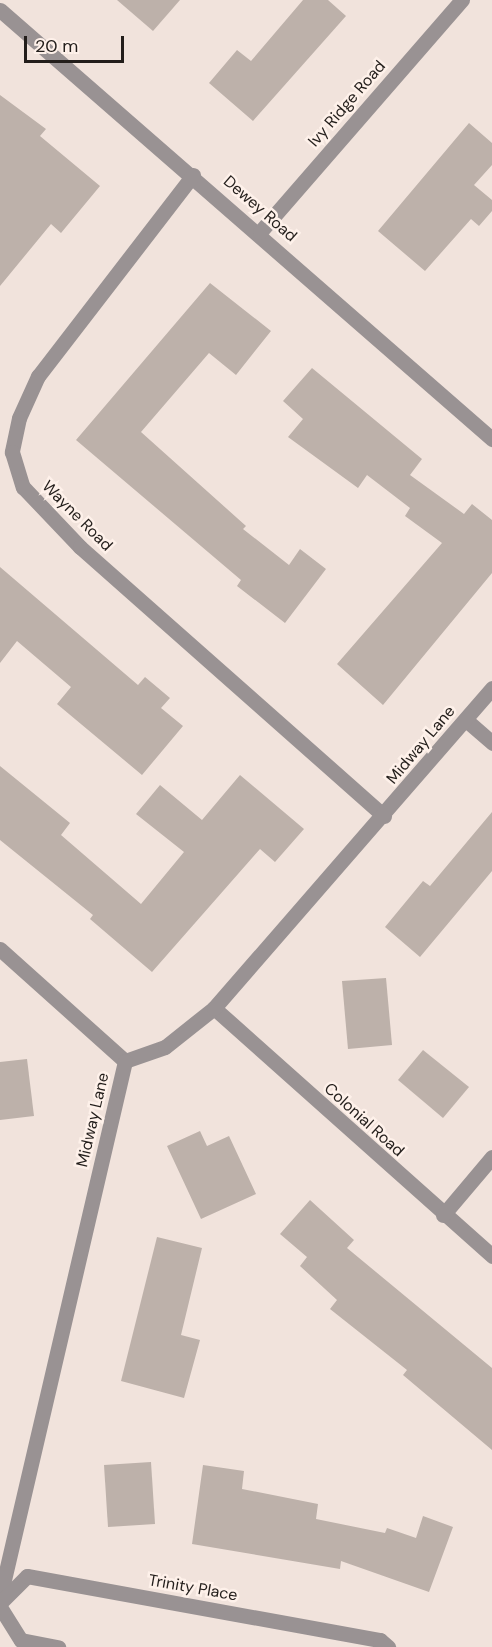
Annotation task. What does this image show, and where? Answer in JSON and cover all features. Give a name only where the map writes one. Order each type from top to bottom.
[{"type":"street","name":"Ivy Ridge Road","points":[[260,232],[462,0]]},
{"type":"street","name":"Dewey Road","points":[[0,10],[260,232],[492,440]]},
{"type":"street","name":"Wayne Road","points":[[193,175],[38,376],[20,418],[12,452],[23,487],[80,547],[384,816]]},
{"type":"street","name":"Midway Lane","points":[[0,1597],[125,1061],[165,1047],[214,1008],[384,816],[492,688]]},
{"type":"street","points":[[466,720],[492,743]]},
{"type":"street","points":[[0,949],[125,1061]]},
{"type":"street","name":"Colonial Road","points":[[214,1008],[443,1215],[492,1256]]},
{"type":"street","points":[[443,1215],[492,1157]]},
{"type":"street","name":"Trinity Place","points":[[0,1603],[27,1576],[380,1640],[387,1647]]},
{"type":"street","points":[[0,1607],[21,1640],[58,1647]]},
{"type":"building","points":[[117,0],[180,0],[153,31]]},
{"type":"building","points":[[303,0],[328,0],[346,16],[253,121],[209,83],[237,50],[251,61]]},
{"type":"building","points":[[0,95],[46,129],[40,136],[100,186],[61,233],[51,224],[0,286]]},
{"type":"building","points":[[469,123],[492,143],[492,165],[474,185],[492,200],[492,211],[479,226],[471,219],[425,271],[378,231]]},
{"type":"building","points":[[210,283],[271,331],[236,375],[209,353],[141,432],[246,526],[243,529],[289,565],[300,549],[326,569],[285,623],[237,586],[241,580],[76,440]]},
{"type":"building","points":[[312,368],[422,459],[410,475],[464,514],[472,504],[492,520],[492,573],[383,705],[337,664],[442,543],[405,516],[410,508],[367,475],[358,488],[288,437],[303,419],[283,401]]},
{"type":"building","points":[[0,567],[138,685],[145,677],[170,698],[161,708],[183,726],[142,775],[57,704],[71,687],[17,641],[0,663]]},
{"type":"building","points":[[0,766],[70,823],[61,835],[141,904],[184,852],[136,814],[160,785],[202,820],[240,775],[304,829],[275,862],[260,849],[152,972],[90,919],[93,915],[0,840]]},
{"type":"building","points":[[492,812],[492,871],[420,957],[385,927],[423,881],[430,886]]},
{"type":"building","points":[[386,978],[392,1045],[348,1049],[342,981]]},
{"type":"building","points":[[423,1050],[469,1087],[443,1118],[398,1080]]},
{"type":"building","points":[[27,1059],[34,1116],[0,1120],[0,1062]]},
{"type":"building","points":[[200,1131],[207,1146],[229,1136],[256,1194],[201,1219],[167,1146]]},
{"type":"building","points":[[310,1200],[354,1240],[347,1248],[492,1368],[492,1450],[403,1375],[407,1370],[330,1309],[337,1300],[300,1266],[307,1257],[280,1234]]},
{"type":"building","points":[[157,1237],[202,1248],[181,1335],[200,1340],[184,1398],[121,1381]]},
{"type":"building","points":[[151,1462],[155,1524],[108,1527],[104,1465]]},
{"type":"building","points":[[203,1465],[244,1471],[242,1489],[318,1504],[316,1519],[385,1533],[387,1528],[416,1538],[423,1516],[453,1527],[429,1592],[341,1561],[340,1569],[192,1544]]}]
